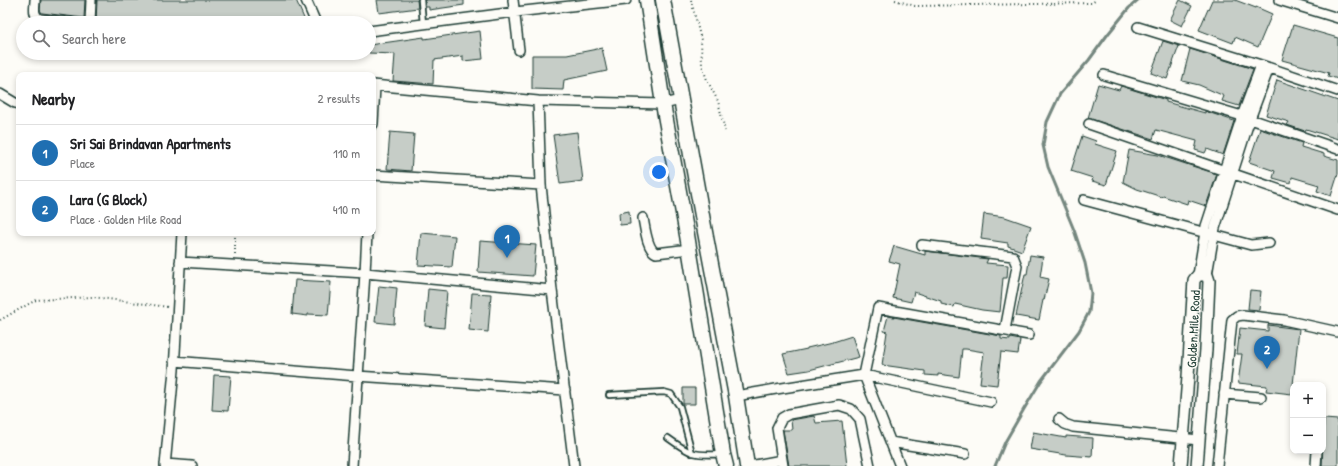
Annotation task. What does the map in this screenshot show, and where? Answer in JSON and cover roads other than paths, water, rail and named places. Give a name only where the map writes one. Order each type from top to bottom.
[{"type":"main road","points":[[646,0],[663,104],[690,249],[725,460]]},
{"type":"main road","points":[[663,0],[748,466]]},
{"type":"main road","points":[[692,266],[710,263]]},
{"type":"street","points":[[35,0],[34,13],[36,16]]},
{"type":"street","points":[[90,16],[91,0]]},
{"type":"street","points":[[306,0],[313,16]]},
{"type":"street","points":[[513,0],[519,50]]},
{"type":"street","points":[[376,30],[515,12],[626,0]]},
{"type":"street","points":[[1280,0],[1338,18]]},
{"type":"street","points":[[1138,27],[1338,91]]},
{"type":"street","points":[[1202,275],[1209,233],[1246,118],[1265,67]]},
{"type":"street","points":[[1104,75],[1246,118],[1338,149]]},
{"type":"street","points":[[376,85],[538,100],[663,104],[681,100]]},
{"type":"street","points":[[0,94],[16,103]]},
{"type":"street","points":[[538,100],[541,185],[552,290],[574,466]]},
{"type":"street","points":[[1089,124],[1338,210]]},
{"type":"street","points":[[376,175],[541,185]]},
{"type":"street","points":[[1084,200],[1251,245],[1269,243]]},
{"type":"street","points":[[643,218],[652,252],[656,253],[690,249]]},
{"type":"street","points":[[182,236],[174,360],[165,465],[192,466]]},
{"type":"street","points":[[352,466],[367,236]]},
{"type":"street","points":[[922,245],[1013,256],[1016,266],[1005,330]]},
{"type":"street","points":[[180,262],[365,273],[552,290]]},
{"type":"street","name":"Golden Mile Road","points":[[1181,466],[1194,280],[1202,275],[1209,281],[1206,350],[1197,466]]},
{"type":"street","points":[[900,466],[864,375],[878,308],[1030,335]]},
{"type":"street","points":[[1217,466],[1232,320],[1237,316],[1243,315],[1284,320],[1338,332]]},
{"type":"street","points":[[1190,349],[1206,350]]},
{"type":"street","points":[[174,360],[358,376],[565,390]]},
{"type":"street","points":[[736,396],[776,388],[864,375],[992,402]]},
{"type":"street","points":[[1224,394],[1261,397]]},
{"type":"street","points":[[748,466],[783,463],[777,428],[782,418],[789,414],[839,405],[851,409],[860,419],[870,466]]},
{"type":"street","points":[[1059,419],[1065,424],[1073,427],[1199,440]]},
{"type":"street","points":[[890,442],[965,454]]},
{"type":"street","points":[[1316,466],[1317,454]]},
{"type":"lane","points":[[421,0],[423,24]]},
{"type":"lane","points":[[609,395],[664,392],[671,394],[680,407],[692,453]]},
{"type":"lane","points":[[668,438],[683,449],[692,453],[725,460]]},
{"type":"waterway","points":[[995,466],[1005,442],[1041,381],[1079,331],[1089,312],[1091,293],[1085,263],[1074,230],[1048,167],[1043,145],[1047,122],[1060,94],[1089,60],[1129,8],[1138,0]]},
{"type":"place","name":"Sri Sai Brindavan Apartments","points":[[507,258]]},
{"type":"place","name":"Lara (G Block)","points":[[1267,369]]}]
